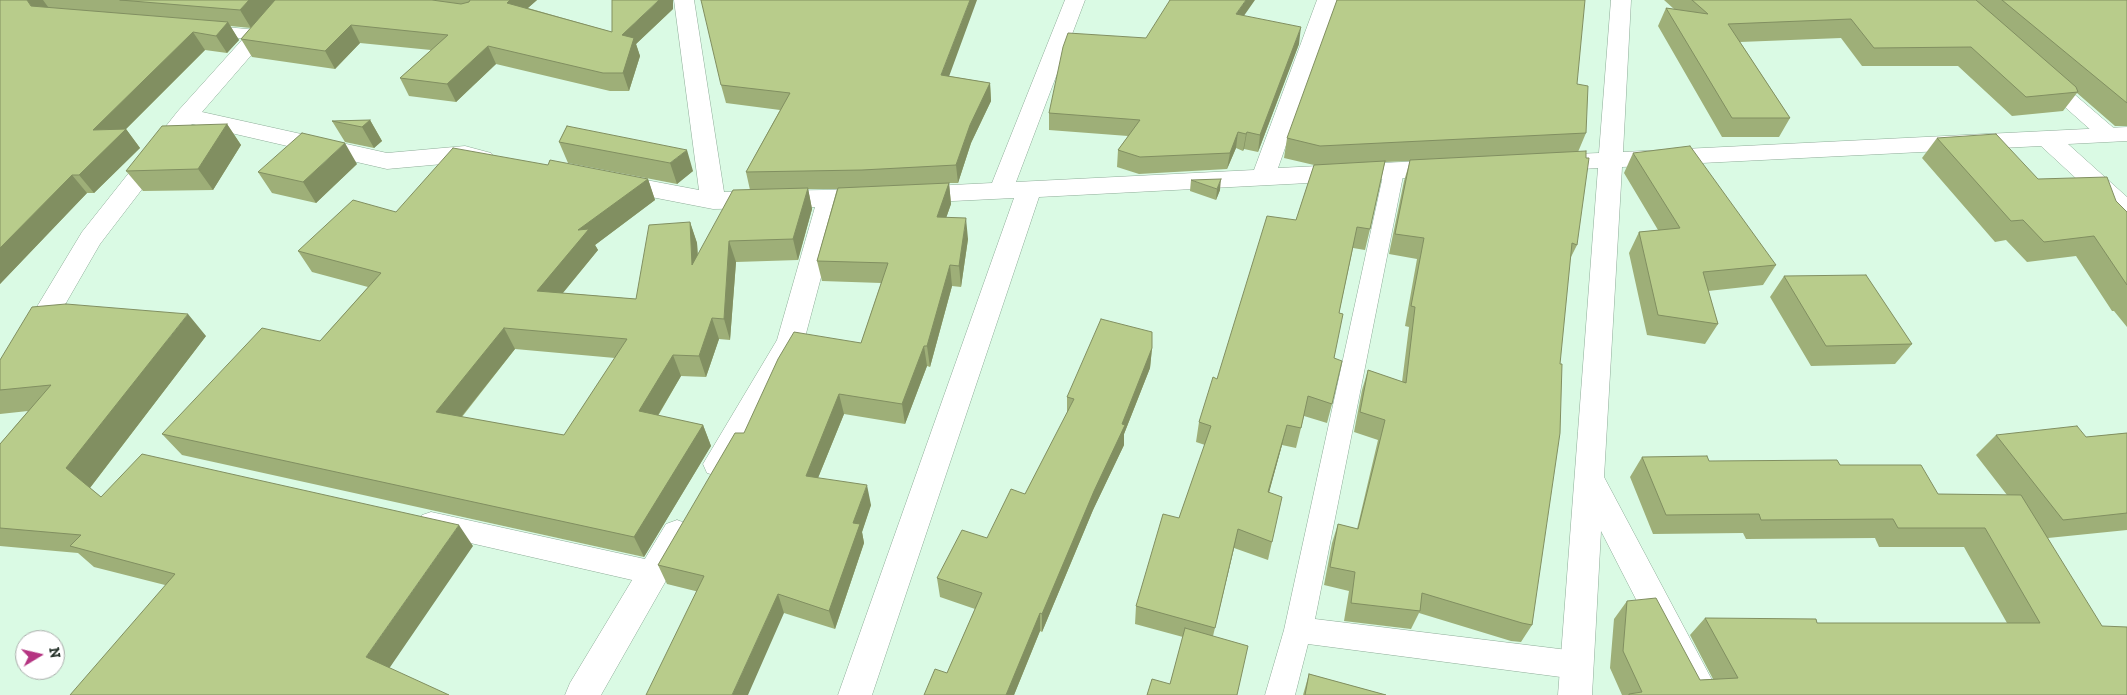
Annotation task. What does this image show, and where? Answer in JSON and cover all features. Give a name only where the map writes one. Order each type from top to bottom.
[{"type":"street","points":[[0,392],[91,238],[186,116],[289,0]]},
{"type":"street","points":[[684,0],[713,201]]},
{"type":"street","points":[[855,695],[1075,0]]},
{"type":"street","points":[[1263,177],[1327,0]]},
{"type":"street","points":[[1575,680],[1621,0]]},
{"type":"street","points":[[186,116],[387,161],[465,154],[503,161]]},
{"type":"street","points":[[1532,164],[2118,135]]},
{"type":"street","points":[[2047,138],[2127,211]]},
{"type":"street","points":[[589,178],[713,201],[1015,190],[1463,167]]},
{"type":"street","points":[[704,487],[790,341],[830,198]]},
{"type":"street","points":[[1589,476],[1703,695]]},
{"type":"street","points":[[582,695],[689,513]]},
{"type":"lane","points":[[182,29],[258,35]]},
{"type":"lane","points":[[2034,70],[2118,135]]},
{"type":"lane","points":[[1280,695],[1298,630],[1394,171]]},
{"type":"lane","points":[[412,518],[654,573]]},
{"type":"lane","points":[[1298,630],[1575,680]]},
{"type":"building","points":[[0,0],[27,0],[31,6],[228,22],[216,36],[193,32],[93,130],[126,129],[79,175],[72,175],[0,248]]},
{"type":"building","points":[[120,0],[249,0],[240,10]]},
{"type":"building","points":[[275,0],[432,0],[461,4],[470,0],[510,0],[507,3],[612,32],[612,0],[659,0],[622,35],[634,38],[623,73],[603,73],[488,46],[447,84],[400,78],[448,35],[351,25],[325,51],[241,39]]},
{"type":"building","points":[[701,0],[970,0],[941,75],[990,83],[970,125],[956,165],[862,170],[746,172],[790,93],[721,85]]},
{"type":"building","points":[[1170,0],[1246,0],[1236,14],[1301,27],[1260,135],[1238,132],[1230,153],[1140,157],[1118,150],[1140,120],[1049,113],[1063,47],[1068,33],[1146,38]]},
{"type":"building","points":[[1337,0],[1585,0],[1577,84],[1588,86],[1586,133],[1320,146],[1287,138]]},
{"type":"building","points":[[1692,0],[1976,0],[2076,87],[2078,92],[2026,97],[1971,47],[1874,48],[1851,19],[1728,24],[1790,118],[1732,118],[1666,8],[1708,14]]},
{"type":"building","points":[[2002,0],[2127,0],[2127,103]]},
{"type":"building","points":[[370,120],[362,127],[332,121]]},
{"type":"building","points":[[227,124],[198,169],[126,171],[162,126]]},
{"type":"building","points":[[567,126],[687,150],[670,163],[559,142]]},
{"type":"building","points":[[302,133],[345,143],[303,182],[258,172]]},
{"type":"building","points":[[1996,134],[2038,179],[2107,177],[2116,201],[2127,212],[2127,285],[2094,236],[2044,242],[2023,220],[2011,221],[1937,138]]},
{"type":"building","points":[[1690,146],[1776,265],[1703,272],[1718,324],[1658,315],[1639,232],[1680,228],[1633,153]]},
{"type":"building","points":[[453,148],[548,165],[550,160],[648,179],[578,230],[589,229],[537,291],[636,299],[649,225],[690,222],[692,265],[733,190],[808,188],[793,239],[729,241],[724,319],[712,318],[699,356],[673,355],[639,411],[703,425],[634,537],[162,434],[262,328],[320,341],[381,273],[298,251],[353,200],[396,212]],"holes":[[[504,328],[627,339],[564,435],[436,412]]]},
{"type":"building","points":[[1586,151],[1586,158],[1589,158],[1577,245],[1572,243],[1560,364],[1562,364],[1560,433],[1532,625],[1422,593],[1420,611],[1351,603],[1355,572],[1330,567],[1338,524],[1358,529],[1385,420],[1360,412],[1368,370],[1406,383],[1415,307],[1411,306],[1424,238],[1395,234],[1410,160]]},
{"type":"building","points":[[1385,161],[1370,229],[1357,227],[1339,313],[1343,314],[1334,358],[1342,361],[1332,404],[1308,396],[1301,428],[1287,425],[1268,492],[1282,497],[1272,542],[1238,529],[1215,628],[1136,606],[1163,514],[1179,518],[1211,426],[1199,422],[1213,377],[1217,379],[1267,216],[1296,220],[1314,165]]},
{"type":"building","points":[[1221,179],[1217,189],[1191,180]]},
{"type":"building","points":[[949,183],[937,217],[966,218],[959,266],[950,265],[927,346],[924,346],[902,404],[839,394],[806,476],[867,485],[853,523],[860,524],[829,611],[778,594],[732,695],[646,695],[704,576],[658,565],[735,433],[744,433],[778,359],[794,332],[861,343],[888,263],[817,261],[838,188]]},
{"type":"building","points":[[1866,275],[1912,344],[1826,346],[1784,276]]},
{"type":"building","points":[[66,304],[188,314],[66,468],[101,497],[142,454],[459,525],[366,657],[449,695],[70,695],[175,574],[70,546],[81,535],[0,528],[0,444],[51,385],[0,390],[0,360],[32,307]]},
{"type":"building","points":[[1101,319],[1152,332],[1152,348],[1122,424],[1125,425],[1094,491],[1042,614],[1040,613],[1006,695],[924,695],[935,669],[947,673],[982,593],[937,578],[962,530],[987,538],[1011,489],[1025,494],[1074,399],[1067,397]]},
{"type":"building","points":[[2077,426],[2086,437],[2127,433],[2127,513],[2063,520],[1996,435]]},
{"type":"building","points":[[1707,456],[1709,461],[1837,460],[1840,465],[1921,465],[1938,494],[2021,495],[2102,626],[2127,627],[2127,695],[1629,695],[1642,692],[1623,651],[1627,601],[1656,598],[1700,680],[1738,678],[1705,618],[1816,619],[1817,623],[2040,623],[1985,528],[1898,528],[1893,519],[1761,520],[1759,514],[1666,515],[1642,457]]},
{"type":"building","points":[[1185,628],[1248,646],[1237,695],[1147,695],[1152,679],[1170,684]]},
{"type":"building","points":[[1309,674],[1386,695],[1305,695]]}]
